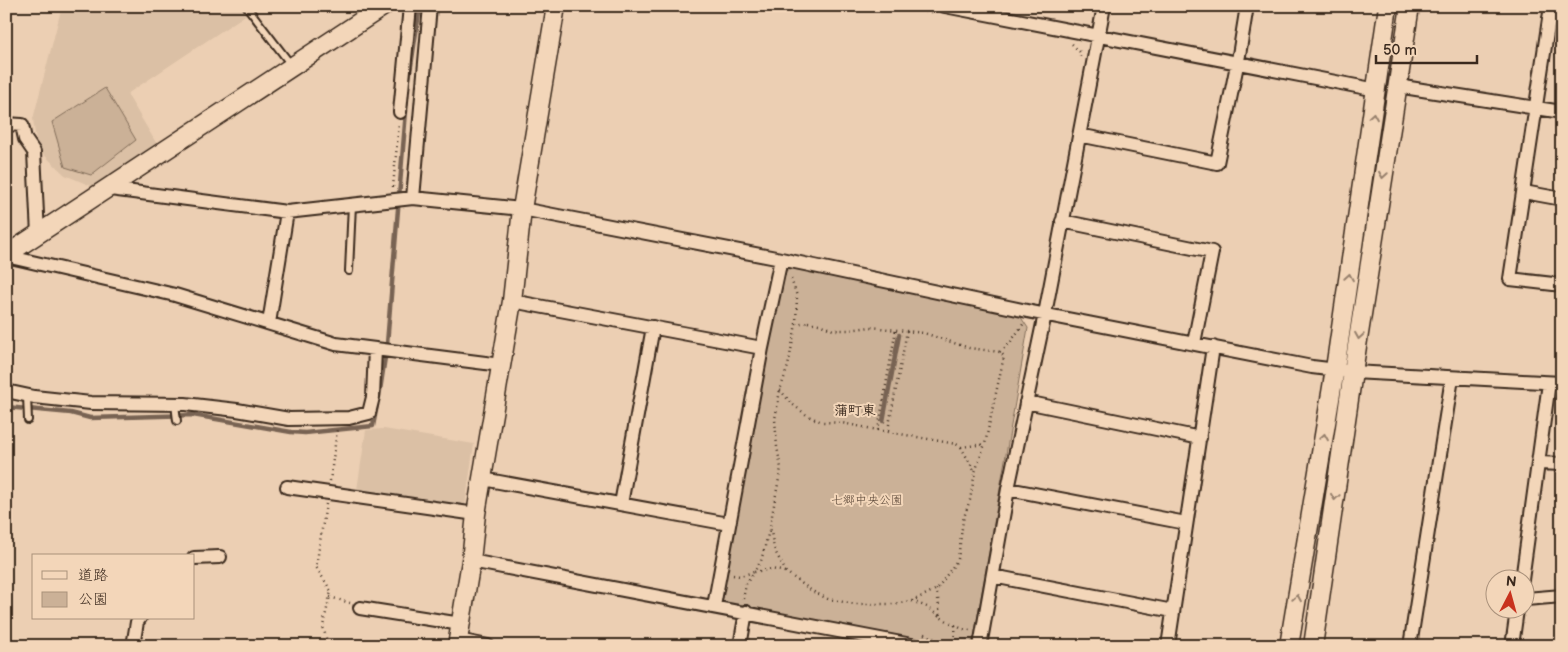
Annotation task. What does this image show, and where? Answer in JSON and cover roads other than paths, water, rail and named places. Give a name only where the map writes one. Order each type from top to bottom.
[{"type":"street","points":[[6,256],[384,6]]},
{"type":"street","points":[[400,112],[410,6]]},
{"type":"street","points":[[413,198],[430,6]]},
{"type":"street","points":[[458,637],[472,561],[476,514],[500,364],[512,301],[522,209],[556,6]]},
{"type":"street","points":[[980,646],[1008,489],[1045,314],[1104,6]]},
{"type":"street","points":[[1078,135],[1217,163],[1247,6]]},
{"type":"street","points":[[1289,646],[1335,369],[1388,6]]},
{"type":"street","points":[[1313,646],[1353,372],[1410,6]]},
{"type":"street","points":[[942,10],[962,8],[1377,90]]},
{"type":"street","points":[[1554,15],[1536,108],[1510,278],[1562,285]]},
{"type":"street","points":[[1397,86],[1562,112]]},
{"type":"street","points":[[6,124],[22,125],[25,139],[34,152],[38,235]]},
{"type":"street","points":[[110,189],[286,212],[413,198],[522,209],[781,259],[1312,367],[1353,372],[1555,383],[1539,462],[1523,570]]},
{"type":"street","points":[[1524,192],[1562,199]]},
{"type":"street","points":[[269,323],[286,212]]},
{"type":"street","points":[[1062,221],[1212,252],[1194,344]]},
{"type":"street","points":[[6,256],[174,294],[336,344],[500,364]]},
{"type":"street","points":[[714,606],[762,348],[781,259]]},
{"type":"street","points":[[512,301],[762,348]]},
{"type":"street","points":[[621,504],[653,327]]},
{"type":"street","points":[[1168,646],[1213,347]]},
{"type":"street","points":[[6,391],[27,396],[91,403],[175,404],[237,410],[288,419],[349,418],[369,413],[383,350]]},
{"type":"street","points":[[1410,646],[1452,378]]},
{"type":"street","points":[[1026,402],[1200,438]]},
{"type":"street","points":[[1539,462],[1562,464]]},
{"type":"street","points":[[483,479],[729,524]]},
{"type":"street","points":[[287,487],[476,514]]},
{"type":"street","points":[[1008,489],[1186,523]]},
{"type":"street","points":[[195,558],[220,557]]},
{"type":"street","points":[[472,561],[714,606],[744,607],[917,646]]},
{"type":"street","points":[[993,576],[1173,610]]},
{"type":"street","points":[[1536,598],[1562,596]]},
{"type":"street","points":[[740,646],[744,607]]},
{"type":"street","points":[[360,608],[488,646]]},
{"type":"street","points":[[133,646],[138,620]]},
{"type":"street","points":[[1512,646],[1516,620]]},
{"type":"lane","points":[[247,7],[293,67]]},
{"type":"lane","points":[[349,271],[352,204]]},
{"type":"lane","points":[[27,396],[28,420]]},
{"type":"lane","points":[[175,404],[177,421]]},
{"type":"waterway","points":[[409,79],[420,6]]},
{"type":"waterway","points":[[379,397],[387,344],[406,111]]},
{"type":"waterway","points":[[883,421],[899,335]]},
{"type":"waterway","points":[[6,407],[71,413],[90,418],[193,415],[305,433],[373,426],[377,405]]},
{"type":"district","name":"蒲町東","points":[[855,410]]},
{"type":"park label","name":"七郷中央公園","points":[[867,500]]}]
